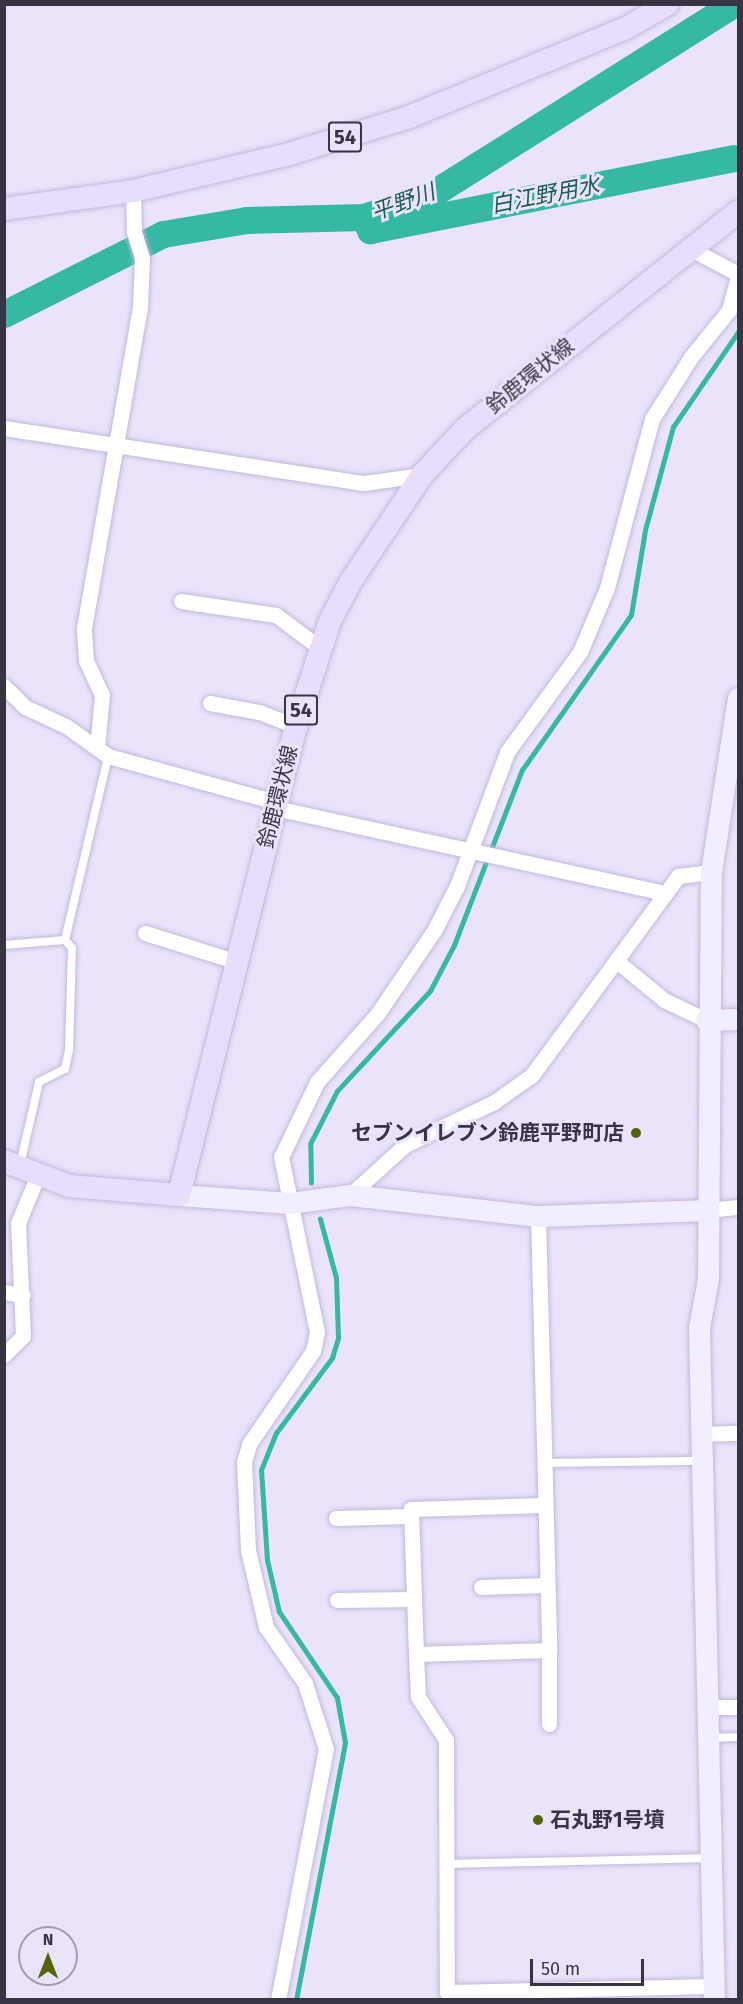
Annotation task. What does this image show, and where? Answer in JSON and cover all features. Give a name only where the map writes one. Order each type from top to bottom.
[{"type":"main road","name":"54","points":[[4,209],[133,191],[248,165],[409,117],[628,27],[668,4]]},
{"type":"main road","name":"鈴鹿環状線","points":[[179,1195],[296,726],[320,648],[351,581],[422,475],[519,383],[738,212]]},
{"type":"main road","points":[[20,1169],[69,1185],[179,1195]]},
{"type":"street","points":[[102,752],[102,695],[86,660],[84,628],[113,445],[140,306],[142,258],[134,232],[133,191]]},
{"type":"street","points":[[278,2000],[326,1749],[305,1683],[266,1627],[248,1550],[244,1461],[249,1444],[313,1351],[317,1332],[281,1157],[304,1103],[378,1013],[429,939],[474,851],[513,739],[580,652],[595,621],[652,419],[691,357],[729,310],[738,275],[691,249]]},
{"type":"street","points":[[4,428],[364,483],[422,475]]},
{"type":"street","points":[[181,601],[276,615],[320,648]]},
{"type":"street","points":[[4,686],[25,707],[102,752],[276,805],[665,893]]},
{"type":"street","points":[[544,1505],[411,1509],[417,1696],[446,1740],[445,1864],[449,1996],[714,1993],[705,1707],[699,1328],[708,1278],[706,1020],[711,872],[738,698]]},
{"type":"street","points":[[210,703],[260,712],[296,726]]},
{"type":"street","points":[[350,1195],[405,1145],[494,1102],[532,1076],[619,963],[678,876],[711,872]]},
{"type":"street","points":[[145,933],[238,962]]},
{"type":"street","points":[[619,963],[664,1000],[706,1020],[738,1019]]},
{"type":"street","points":[[4,1355],[23,1336],[23,1295],[18,1223],[20,1169]]},
{"type":"street","points":[[179,1195],[290,1203],[350,1195],[538,1216],[738,1207]]},
{"type":"street","points":[[538,1216],[549,1724]]},
{"type":"street","points":[[4,1292],[23,1295]]},
{"type":"street","points":[[700,1434],[738,1433]]},
{"type":"street","points":[[336,1518],[411,1516]]},
{"type":"street","points":[[481,1587],[547,1585]]},
{"type":"street","points":[[337,1600],[414,1599]]},
{"type":"street","points":[[417,1654],[549,1650]]},
{"type":"street","points":[[705,1707],[738,1707]]},
{"type":"lane","points":[[65,940],[102,752]]},
{"type":"lane","points":[[4,945],[65,940]]},
{"type":"lane","points":[[20,1169],[27,1156],[39,1082],[65,1069],[69,1050],[72,948],[65,940]]},
{"type":"lane","points":[[543,1463],[690,1461]]},
{"type":"lane","points":[[706,1738],[738,1737]]},
{"type":"lane","points":[[445,1864],[710,1858]]},
{"type":"waterway","name":"平野川","points":[[4,314],[163,234],[247,220],[364,217],[435,192],[733,4]]},
{"type":"waterway","name":"白江野用水","points":[[367,223],[370,230],[733,158]]},
{"type":"waterway","points":[[311,1183],[310,1144],[337,1091],[430,991],[454,945],[522,770],[631,615],[645,530],[673,427],[738,332]]},
{"type":"waterway","points":[[296,2000],[345,1743],[337,1698],[279,1612],[267,1560],[261,1470],[276,1433],[332,1358],[338,1338],[336,1278],[320,1219]]},
{"type":"place","name":"セブンイレブン鈴鹿平野町店","points":[[636,1133]]},
{"type":"place","name":"石丸野1号墳","points":[[538,1820]]}]
